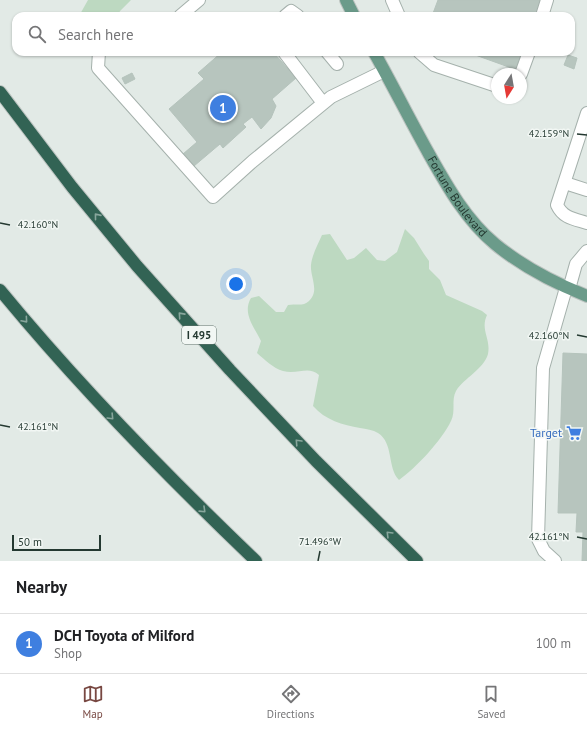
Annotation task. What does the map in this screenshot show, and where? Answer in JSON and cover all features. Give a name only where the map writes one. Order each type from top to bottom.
[{"type":"highway","name":"I 495","points":[[0,92],[72,187],[137,266],[230,370],[316,461],[417,561]]},
{"type":"highway","points":[[0,290],[103,409],[256,561]]},
{"type":"main road","points":[[346,0],[352,12]]},
{"type":"main road","name":"Fortune Boulevard","points":[[376,56],[446,185],[468,216],[494,243],[526,268],[587,296]]},
{"type":"street","points":[[185,12],[200,0]]},
{"type":"street","points":[[392,0],[397,12]]},
{"type":"street","points":[[543,12],[547,0]]},
{"type":"street","points":[[99,56],[98,68],[214,197],[253,161],[331,97],[384,71]]},
{"type":"street","points":[[287,56],[323,103]]},
{"type":"street","points":[[330,56],[336,64]]},
{"type":"street","points":[[424,56],[434,65],[491,84]]},
{"type":"street","points":[[523,68],[528,56]]},
{"type":"street","points":[[587,113],[557,204],[560,211],[566,217],[587,223]]},
{"type":"street","points":[[565,183],[587,190]]},
{"type":"street","points":[[555,561],[544,551],[538,539],[543,368],[576,264],[587,252]]},
{"type":"green space","points":[[88,0],[131,0],[120,12],[81,12]]},
{"type":"green space","points":[[405,229],[414,238],[429,261],[429,269],[440,280],[446,295],[482,311],[487,315],[485,320],[485,330],[489,348],[486,359],[456,391],[451,421],[441,437],[421,461],[399,480],[395,475],[389,449],[383,437],[372,430],[335,421],[323,415],[313,406],[319,375],[315,372],[307,370],[288,372],[279,370],[257,353],[261,341],[252,325],[248,315],[248,309],[251,298],[259,296],[276,312],[284,312],[288,305],[291,304],[302,304],[309,301],[314,293],[311,265],[315,250],[322,235],[330,234],[347,260],[354,258],[366,248],[377,260],[385,261],[397,252]]},
{"type":"building","points":[[438,0],[541,0],[537,12],[434,12]]},
{"type":"building","points":[[217,56],[277,56],[296,78],[272,99],[276,106],[271,118],[261,129],[252,117],[243,124],[246,127],[223,148],[220,144],[194,166],[183,154],[197,142],[169,109],[204,79],[198,73]]},
{"type":"building","points":[[478,56],[522,56],[518,68],[511,68]]},
{"type":"building","points":[[568,56],[577,58],[574,69],[564,65]]},
{"type":"building","points":[[132,73],[135,79],[125,84],[122,78]]},
{"type":"building","name":"Target","points":[[563,353],[587,354],[587,561],[582,561],[583,532],[576,532],[577,513],[558,513]]},
{"type":"place","name":"DCH Toyota of Milford","points":[[223,108]]},
{"type":"place","name":"Target","points":[[574,433]]}]
